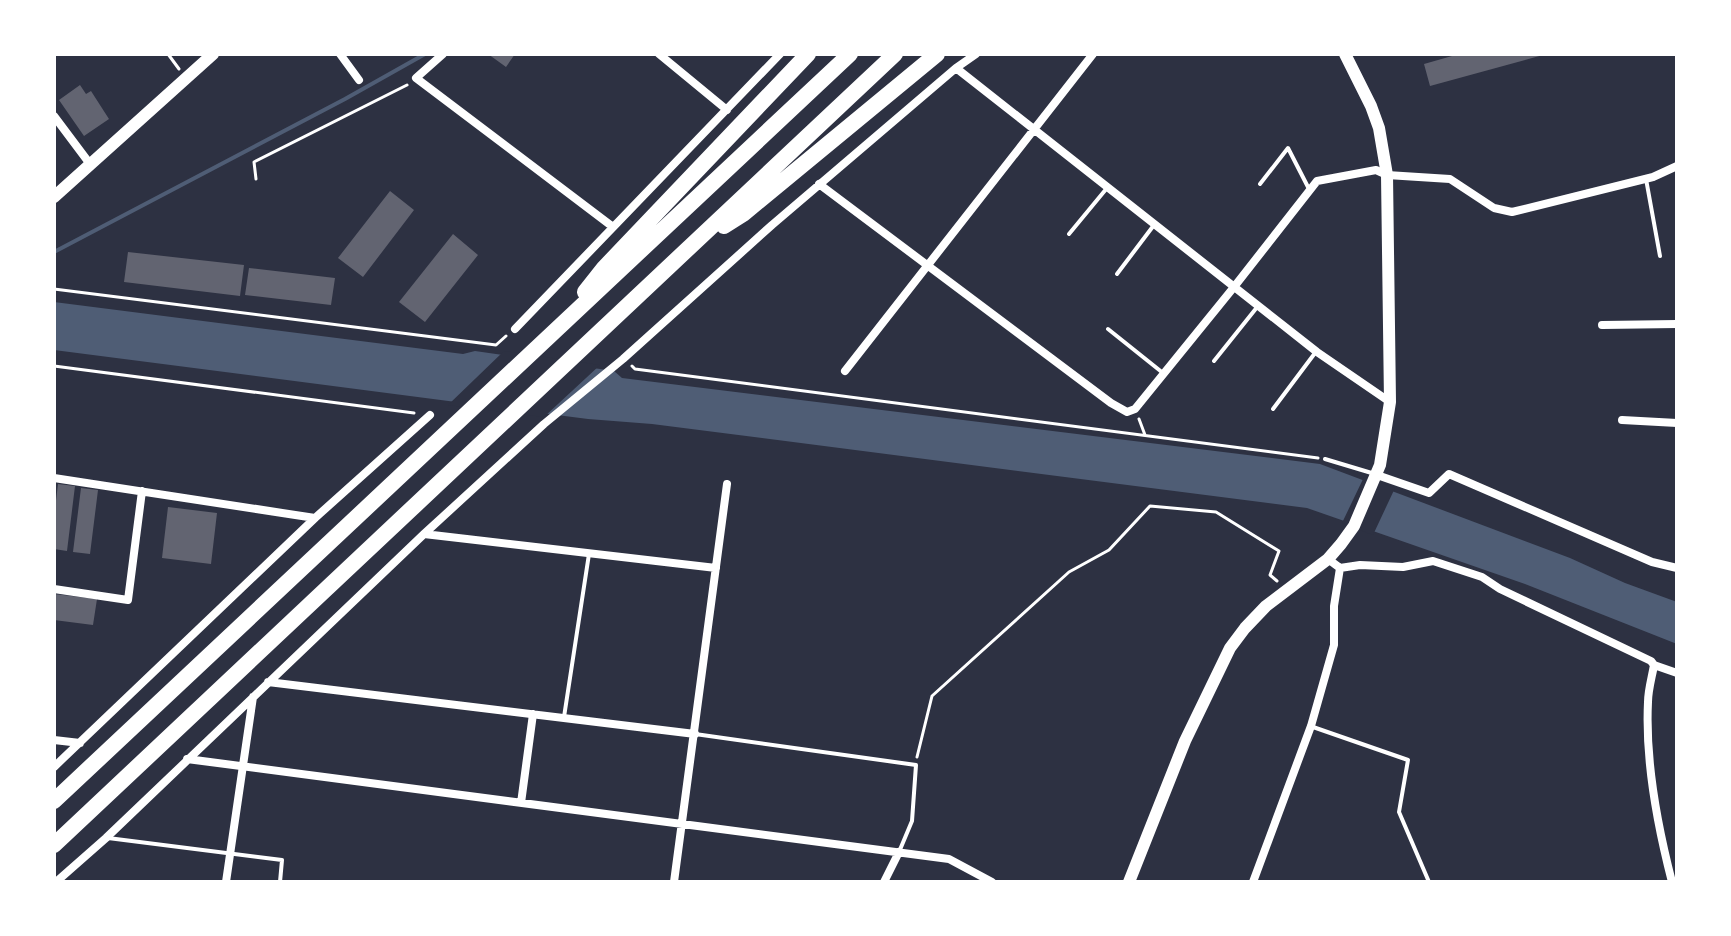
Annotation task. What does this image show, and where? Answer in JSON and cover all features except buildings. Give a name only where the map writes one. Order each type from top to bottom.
[{"type":"highway","points":[[54,801],[850,54]]},
{"type":"highway","points":[[54,845],[895,54]]},
{"type":"highway","points":[[689,249],[743,214],[937,54]]},
{"type":"highway","points":[[552,334],[604,268],[806,57]]},
{"type":"main road","points":[[54,197],[213,54]]},
{"type":"main road","points":[[1129,882],[1185,741],[1230,648],[1255,617],[1286,589],[1328,559],[1341,544],[1354,526],[1376,477],[1390,402],[1387,175],[1379,128],[1345,54]]},
{"type":"street","points":[[340,54],[359,80]]},
{"type":"street","points":[[443,54],[416,78],[613,227]]},
{"type":"street","points":[[659,54],[727,110]]},
{"type":"street","points":[[515,329],[780,54]]},
{"type":"street","points":[[56,882],[544,424],[624,358],[819,184],[976,54]]},
{"type":"street","points":[[845,371],[1093,54]]},
{"type":"street","points":[[956,68],[1317,352],[1390,402]]},
{"type":"street","points":[[54,116],[90,164]]},
{"type":"street","points":[[819,184],[1127,412],[1135,409],[1317,181],[1376,170],[1387,175],[1450,179],[1494,208],[1512,212],[1646,179],[1677,166]]},
{"type":"street","points":[[1602,325],[1677,324]]},
{"type":"street","points":[[54,767],[315,518],[430,415]]},
{"type":"street","points":[[1622,420],[1677,423]]},
{"type":"street","points":[[1376,477],[1429,493],[1449,474],[1652,562],[1677,568]]},
{"type":"street","points":[[54,478],[315,518]]},
{"type":"street","points":[[674,882],[727,484]]},
{"type":"street","points":[[54,589],[128,600],[142,491]]},
{"type":"street","points":[[424,534],[716,568]]},
{"type":"street","points":[[1328,559],[1340,568],[1360,565],[1403,567],[1433,561],[1482,577],[1500,589],[1654,665],[1677,673]]},
{"type":"street","points":[[1253,882],[1311,726],[1334,645],[1334,606],[1340,568]]},
{"type":"street","points":[[1654,665],[1648,699],[1648,737],[1663,847],[1672,882]]},
{"type":"street","points":[[268,682],[695,734]]},
{"type":"street","points":[[226,882],[253,697]]},
{"type":"street","points":[[521,803],[533,714]]},
{"type":"street","points":[[54,740],[80,743]]},
{"type":"street","points":[[187,759],[949,859],[992,882]]},
{"type":"street","points":[[884,882],[899,852]]},
{"type":"lane","points":[[1260,184],[1288,148],[1310,191]]},
{"type":"lane","points":[[1646,179],[1660,256]]},
{"type":"lane","points":[[1069,234],[1107,188]]},
{"type":"lane","points":[[1117,274],[1154,225]]},
{"type":"lane","points":[[1214,361],[1258,306]]},
{"type":"lane","points":[[1108,329],[1163,373]]},
{"type":"lane","points":[[1273,409],[1317,352]]},
{"type":"lane","points":[[1325,459],[1376,477]]},
{"type":"lane","points":[[564,718],[589,554]]},
{"type":"lane","points":[[1311,726],[1408,760],[1399,812],[1429,882]]},
{"type":"lane","points":[[695,734],[916,765],[912,821],[899,852]]},
{"type":"lane","points":[[106,838],[282,860],[280,882]]},
{"type":"path","points":[[168,54],[186,78]]},
{"type":"path","points":[[256,179],[254,162],[416,78]]},
{"type":"path","points":[[54,289],[496,345],[515,329]]},
{"type":"path","points":[[624,358],[635,369],[1325,459]]},
{"type":"path","points":[[54,366],[430,415]]},
{"type":"path","points":[[1135,409],[1146,436]]},
{"type":"path","points":[[916,765],[932,696],[1069,572],[1109,550],[1150,506],[1216,512],[1228,519],[1279,551],[1270,575],[1286,589]]},
{"type":"water","points":[[54,302],[463,354],[475,351],[614,371],[622,378],[1320,464],[1570,558],[1677,602],[1677,644],[1525,584],[1307,508],[54,350]]},
{"type":"pier","points":[[504,351],[600,365],[544,417],[448,405]]},
{"type":"pier","points":[[1364,477],[1395,488],[1373,535],[1342,523]]},
{"type":"waterway","points":[[54,252],[425,54]]}]
